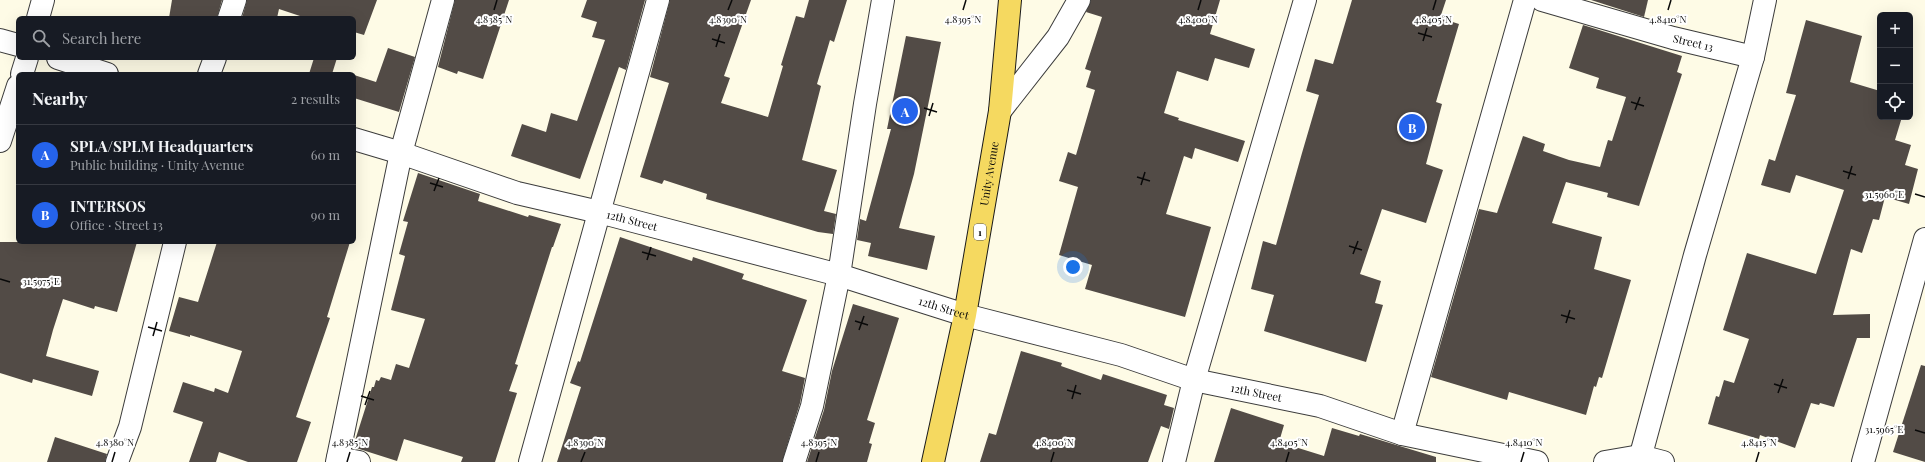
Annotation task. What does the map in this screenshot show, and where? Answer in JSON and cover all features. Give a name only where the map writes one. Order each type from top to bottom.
[{"type":"main road","name":"Unity Avenue","points":[[933,462],[966,315],[1000,111],[1010,0]]},
{"type":"street","points":[[39,16],[43,0]]},
{"type":"street","points":[[230,16],[235,0]]},
{"type":"street","points":[[359,462],[337,460],[402,153],[443,0]]},
{"type":"street","points":[[530,462],[658,0]]},
{"type":"street","points":[[794,462],[812,406],[839,275],[865,104],[883,0]]},
{"type":"street","points":[[1000,111],[1058,37],[1079,0]]},
{"type":"street","points":[[1174,462],[1194,380],[1305,0]]},
{"type":"street","points":[[1402,434],[1525,0]]},
{"type":"street","name":"Street 13","points":[[1542,0],[1673,38],[1753,57]]},
{"type":"street","points":[[1640,459],[1695,255],[1753,57],[1765,0]]},
{"type":"street","points":[[0,40],[16,44]]},
{"type":"street","points":[[23,72],[26,60]]},
{"type":"street","points":[[64,60],[101,72]]},
{"type":"street","points":[[210,72],[214,60]]},
{"type":"street","points":[[0,142],[16,92]]},
{"type":"street","name":"12th Street","points":[[356,140],[402,153],[516,193],[599,212],[839,275],[966,315],[1121,355],[1194,380],[1320,406],[1402,434],[1537,462]]},
{"type":"street","points":[[1863,462],[1925,239]]},
{"type":"street","points":[[117,462],[130,427],[175,244]]},
{"type":"street","points":[[1605,462],[1640,459],[1663,462]]},
{"type":"building","points":[[172,0],[222,0],[218,16],[169,16]]},
{"type":"building","points":[[247,0],[377,0],[364,35],[356,33],[356,16],[300,16],[279,9],[277,16],[243,16]]},
{"type":"building","points":[[455,0],[509,0],[483,79],[458,71],[457,74],[438,67]]},
{"type":"building","points":[[587,0],[645,0],[626,70],[619,67],[580,179],[511,156],[522,124],[546,132],[551,113],[577,121],[605,40],[592,37],[597,22],[581,17]]},
{"type":"building","points":[[670,0],[751,0],[724,76],[730,78],[721,103],[768,117],[783,66],[781,65],[796,16],[804,18],[809,0],[847,0],[834,42],[830,40],[817,84],[821,86],[802,160],[837,170],[824,211],[836,214],[833,234],[818,232],[706,199],[707,194],[664,180],[662,184],[640,177],[669,83],[650,77]]},
{"type":"building","points":[[1091,0],[1220,0],[1210,34],[1255,49],[1249,68],[1215,58],[1208,81],[1177,71],[1164,113],[1179,118],[1178,120],[1245,141],[1238,162],[1195,148],[1192,159],[1184,156],[1166,214],[1211,227],[1185,317],[1085,289],[1092,265],[1059,255],[1078,187],[1059,181],[1068,152],[1076,155],[1095,90],[1086,87],[1091,71],[1085,69],[1102,17],[1086,12]]},
{"type":"building","points":[[1352,0],[1446,0],[1440,18],[1459,24],[1436,102],[1442,104],[1426,164],[1443,170],[1426,223],[1382,209],[1360,274],[1381,281],[1375,303],[1383,305],[1366,362],[1264,331],[1274,295],[1251,289],[1263,241],[1276,245],[1319,95],[1306,91],[1315,59],[1333,64]]},
{"type":"building","points":[[1591,0],[1648,0],[1644,17]]},
{"type":"building","points":[[1806,20],[1862,36],[1850,82],[1877,90],[1877,120],[1901,120],[1895,140],[1911,145],[1905,165],[1918,169],[1909,204],[1885,197],[1879,220],[1873,219],[1862,253],[1851,249],[1833,315],[1870,314],[1870,338],[1857,338],[1834,407],[1820,403],[1819,405],[1811,403],[1795,448],[1760,435],[1759,439],[1708,424],[1716,396],[1719,397],[1724,380],[1734,383],[1749,339],[1723,330],[1747,253],[1816,274],[1844,190],[1796,175],[1790,193],[1761,185],[1769,159],[1775,161],[1796,95],[1786,93]]},
{"type":"building","points":[[1583,25],[1682,56],[1677,72],[1682,74],[1639,206],[1607,197],[1608,193],[1566,182],[1552,223],[1602,237],[1594,269],[1631,280],[1602,378],[1599,377],[1596,387],[1594,386],[1586,415],[1509,392],[1507,400],[1431,377],[1479,209],[1497,213],[1523,136],[1545,144],[1543,151],[1569,160],[1600,167],[1608,140],[1612,141],[1626,97],[1596,88],[1599,78],[1569,68]]},
{"type":"building","points":[[906,36],[941,42],[914,174],[899,228],[935,236],[927,270],[868,256],[871,243],[857,240],[860,219],[866,221],[891,129],[887,129]]},
{"type":"building","points":[[388,48],[415,57],[399,112],[356,99],[356,76],[376,82]]},
{"type":"building","points":[[313,60],[336,60],[333,72],[310,72]]},
{"type":"building","points":[[418,173],[480,194],[478,201],[528,217],[529,215],[561,224],[552,247],[515,364],[518,365],[509,391],[517,393],[495,462],[461,462],[463,457],[404,439],[397,461],[353,447],[372,387],[374,387],[376,380],[379,381],[381,377],[391,380],[396,364],[409,368],[425,319],[391,310],[405,256],[399,254],[408,222],[403,221]]},
{"type":"building","points":[[620,237],[692,261],[693,257],[744,274],[742,279],[807,300],[782,371],[805,378],[800,403],[782,462],[557,462],[581,387],[570,383],[578,361],[580,362]]},
{"type":"building","points":[[0,242],[16,242],[16,244],[136,244],[117,312],[95,306],[94,309],[63,299],[53,330],[46,356],[99,371],[92,396],[33,379],[32,383],[0,373]]},
{"type":"building","points":[[216,244],[349,244],[327,317],[330,318],[296,417],[311,422],[297,462],[248,462],[219,452],[216,462],[189,462],[203,422],[173,412],[183,382],[214,392],[215,388],[228,393],[242,351],[190,335],[190,337],[169,331],[179,297],[198,302]]},
{"type":"building","points":[[853,304],[899,318],[867,420],[875,423],[869,443],[872,444],[867,462],[807,462],[824,410],[832,371]]},
{"type":"building","points":[[1021,351],[1062,363],[1061,366],[1101,380],[1103,374],[1167,395],[1164,405],[1174,408],[1169,429],[1161,426],[1148,462],[980,462],[989,433],[996,435]]},
{"type":"building","points":[[1921,365],[1925,366],[1925,462],[1893,452]]},
{"type":"building","points":[[1231,408],[1284,425],[1279,442],[1324,456],[1332,428],[1359,436],[1360,434],[1436,457],[1436,462],[1214,462]]},
{"type":"building","points":[[55,437],[107,454],[105,462],[47,462]]},
{"type":"place","name":"SPLA/SPLM Headquarters","points":[[905,111]]},
{"type":"place","name":"INTERSOS","points":[[1412,127]]}]
